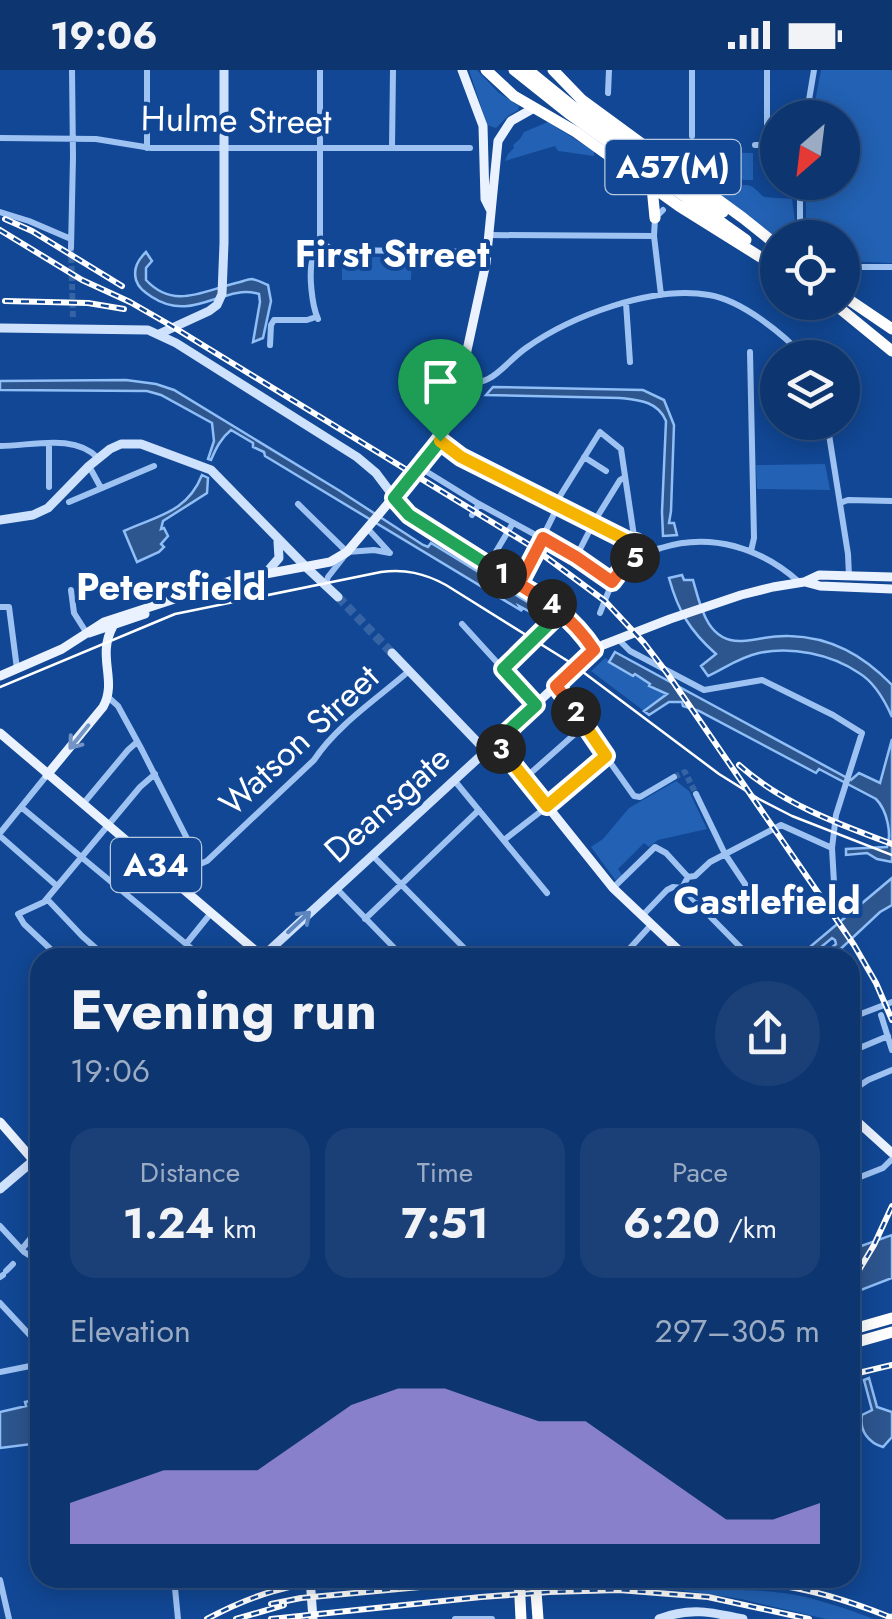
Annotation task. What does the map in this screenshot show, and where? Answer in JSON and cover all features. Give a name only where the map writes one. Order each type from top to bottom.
[{"type":"highway","points":[[489,74],[506,76],[513,70]]},
{"type":"highway","name":"A57(M)","points":[[513,70],[568,113],[760,236]]},
{"type":"highway","name":"A57(M)","points":[[528,70],[760,251]]},
{"type":"highway","points":[[489,74],[530,110],[543,97],[549,70]]},
{"type":"highway","name":"A57(M)","points":[[549,70],[571,86]]},
{"type":"highway","name":"A57(M)","points":[[564,70],[582,100],[760,233]]},
{"type":"highway","name":"A57(M)","points":[[530,110],[576,132],[679,206],[760,254]]},
{"type":"highway","points":[[652,187],[659,214],[679,206]]},
{"type":"highway","points":[[860,303],[892,320]]},
{"type":"highway","points":[[860,306],[892,329]]},
{"type":"highway","points":[[855,320],[892,351]]},
{"type":"highway","points":[[860,320],[892,342]]},
{"type":"highway","points":[[860,1327],[892,1318]]},
{"type":"highway","points":[[860,1341],[892,1332]]},
{"type":"highway","points":[[520,1588],[522,1619]]},
{"type":"highway","points":[[536,1588],[538,1619]]},
{"type":"main road","points":[[462,70],[482,126],[485,199],[490,209]]},
{"type":"main road","points":[[0,676],[62,649],[116,618],[233,580],[330,562],[347,552],[368,530],[440,441],[452,420],[488,252],[498,141],[510,121],[530,110]]},
{"type":"main road","points":[[802,582],[820,575],[892,577]]},
{"type":"main road","points":[[802,582],[892,588]]},
{"type":"main road","name":"Deansgate","points":[[486,752],[594,650],[670,619],[802,582]]},
{"type":"main road","points":[[86,632],[113,626],[150,612],[155,606]]},
{"type":"main road","points":[[48,774],[108,697],[104,648],[113,626]]},
{"type":"main road","name":"A34","points":[[0,733],[109,826],[143,862],[182,886],[253,948]]},
{"type":"main road","points":[[496,742],[613,888],[676,948]]},
{"type":"main road","points":[[0,1122],[30,1153]]},
{"type":"main road","points":[[860,1125],[892,1156]]},
{"type":"main road","points":[[310,1588],[312,1619]]},
{"type":"street","points":[[0,212],[29,220],[71,243],[72,70]]},
{"type":"street","points":[[147,70],[147,148]]},
{"type":"street","points":[[160,334],[209,312],[221,293],[224,70]]},
{"type":"street","points":[[320,70],[320,236],[324,245],[340,250],[488,252]]},
{"type":"street","points":[[392,147],[393,70]]},
{"type":"street","points":[[608,70],[608,93]]},
{"type":"street","points":[[692,70],[692,136]]},
{"type":"street","points":[[767,70],[767,100]]},
{"type":"street","points":[[809,100],[814,70]]},
{"type":"street","name":"Hulme Street","points":[[0,138],[112,140],[147,148],[470,148]]},
{"type":"street","points":[[755,145],[760,145]]},
{"type":"street","points":[[659,214],[654,236],[660,295]]},
{"type":"street","points":[[488,235],[654,236]]},
{"type":"street","points":[[270,346],[274,320],[317,318],[312,304],[312,260],[324,245]]},
{"type":"street","points":[[860,268],[892,268]]},
{"type":"street","points":[[461,382],[483,383],[558,328],[660,295],[710,295],[731,302],[785,340]]},
{"type":"street","points":[[626,303],[630,362]]},
{"type":"street","points":[[0,328],[73,324],[160,334],[358,457],[406,513],[560,610],[594,650]]},
{"type":"street","points":[[750,352],[754,538],[751,550]]},
{"type":"street","points":[[519,584],[556,505],[600,432],[621,448],[636,542],[642,554]]},
{"type":"street","points":[[830,440],[850,576]]},
{"type":"street","points":[[440,441],[452,452],[636,542]]},
{"type":"street","points":[[49,444],[51,481]]},
{"type":"street","points":[[0,446],[80,444],[98,458]]},
{"type":"street","points":[[0,520],[33,516],[48,508],[114,446],[150,446],[203,466],[218,476],[338,597]]},
{"type":"street","points":[[584,458],[606,471]]},
{"type":"street","points":[[89,466],[102,488]]},
{"type":"street","points":[[68,502],[154,466]]},
{"type":"street","points":[[418,466],[612,582]]},
{"type":"street","points":[[576,557],[620,480],[626,477]]},
{"type":"street","points":[[840,503],[892,502]]},
{"type":"street","points":[[298,504],[347,552]]},
{"type":"street","points":[[472,515],[479,504]]},
{"type":"street","points":[[488,565],[512,523]]},
{"type":"street","points":[[327,586],[328,577],[347,552],[390,552],[368,530]]},
{"type":"street","points":[[266,573],[279,558],[278,539]]},
{"type":"street","points":[[600,613],[612,582],[624,566],[642,554],[669,545],[707,541],[751,550],[802,582]]},
{"type":"street","points":[[71,590],[74,613],[86,632]]},
{"type":"street","points":[[4,607],[17,669]]},
{"type":"street","points":[[503,669],[560,610]]},
{"type":"street","points":[[462,624],[536,705]]},
{"type":"street","points":[[618,639],[630,651],[704,690],[762,680],[862,733],[836,816],[832,848],[834,883]]},
{"type":"street","points":[[392,654],[486,752]]},
{"type":"street","name":"Watson Street","points":[[182,886],[200,864],[314,760],[366,706],[410,671]]},
{"type":"street","points":[[554,684],[632,794],[640,796],[674,777]]},
{"type":"street","points":[[108,697],[118,706],[138,742],[200,864]]},
{"type":"street","points":[[525,778],[584,725]]},
{"type":"street","points":[[83,804],[138,742]]},
{"type":"street","name":"Deansgate","points":[[273,948],[486,752]]},
{"type":"street","points":[[504,840],[606,756]]},
{"type":"street","points":[[48,774],[0,835],[57,886]]},
{"type":"street","points":[[49,948],[18,914],[48,899],[154,774]]},
{"type":"street","points":[[454,780],[547,893]]},
{"type":"street","points":[[696,794],[725,854],[761,908]]},
{"type":"street","points":[[21,807],[191,948]]},
{"type":"street","points":[[365,919],[479,810]]},
{"type":"street","points":[[688,877],[781,825],[832,848]]},
{"type":"street","points":[[613,888],[655,846],[688,877]]},
{"type":"street","points":[[372,856],[464,948]]},
{"type":"street","points":[[682,888],[688,877]]},
{"type":"street","points":[[120,890],[128,880]]},
{"type":"street","points":[[336,888],[394,948]]},
{"type":"street","points":[[642,916],[667,890],[682,888],[742,948]]},
{"type":"street","points":[[48,899],[96,948]]},
{"type":"street","points":[[186,944],[212,912]]},
{"type":"street","points":[[630,948],[651,925]]},
{"type":"street","points":[[860,1014],[892,1002]]},
{"type":"street","points":[[881,1014],[892,1050]]},
{"type":"street","points":[[860,1048],[888,1036]]},
{"type":"street","points":[[860,1085],[892,1070]]},
{"type":"street","points":[[860,1177],[882,1168],[892,1156]]},
{"type":"street","points":[[2,1184],[30,1166]]},
{"type":"street","points":[[0,1226],[30,1256]]},
{"type":"street","points":[[3,1274],[30,1241]]},
{"type":"street","points":[[0,1303],[30,1335]]},
{"type":"street","points":[[0,1372],[30,1366]]},
{"type":"street","points":[[0,1580],[9,1619]]},
{"type":"street","points":[[175,1588],[178,1619]]},
{"type":"street","points":[[659,1619],[691,1611],[743,1619]]},
{"type":"street","points":[[456,1619],[492,1619]]},
{"type":"shaded area","points":[[469,70],[477,70],[498,92],[519,106],[496,128],[487,125]]},
{"type":"shaded area","points":[[821,70],[892,70],[892,263],[860,262],[860,220],[806,220],[806,200],[860,200],[860,100],[815,100]]},
{"type":"shaded area","points":[[548,122],[594,151],[594,156],[558,151],[555,146],[505,161],[524,132]]},
{"type":"shaded area","points":[[663,151],[753,153],[753,180],[743,180],[714,160],[705,174],[731,192],[747,185],[760,194],[760,200],[792,200],[795,220],[760,220],[760,226]]},
{"type":"shaded area","points":[[146,252],[152,261],[146,268],[146,280],[167,294],[189,296],[250,279],[268,285],[271,301],[263,338],[253,342],[259,294],[233,294],[195,305],[167,304],[145,292],[136,280],[137,264]]},
{"type":"shaded area","points":[[342,257],[412,257],[411,280],[342,280]]},
{"type":"shaded area","points":[[126,380],[174,390],[423,545],[428,547],[431,543],[552,617],[549,622],[519,606],[522,611],[265,456],[253,443],[231,430],[208,459],[214,441],[212,423],[161,395],[147,391],[0,390],[0,381]]},
{"type":"shaded area","points":[[493,387],[643,390],[664,400],[674,425],[669,523],[674,523],[677,535],[663,536],[666,421],[658,409],[620,398],[486,395]]},
{"type":"shaded area","points":[[825,464],[830,490],[757,489],[756,465]]},
{"type":"shaded area","points":[[202,475],[208,478],[207,493],[163,521],[161,529],[168,536],[161,544],[164,547],[137,562],[124,531],[179,505],[196,488]]},
{"type":"shaded area","points":[[682,575],[684,580],[693,580],[707,621],[721,636],[742,641],[804,637],[832,644],[870,665],[892,685],[892,717],[879,692],[864,677],[848,666],[810,653],[759,653],[708,676],[701,666],[716,654],[686,620],[669,578]]},
{"type":"shaded area","points":[[615,652],[851,780],[859,773],[880,783],[892,739],[892,862],[867,853],[846,855],[846,849],[887,847],[888,822],[876,799],[819,769],[816,773],[683,706],[682,702],[669,702],[649,715],[644,711],[667,694],[609,662]]},
{"type":"shaded area","points":[[605,658],[668,695],[644,711],[591,671]]},
{"type":"shaded area","points":[[676,781],[689,791],[707,829],[658,840],[649,847],[644,843],[618,869],[622,875],[616,881],[591,847],[603,839],[629,808]]},
{"type":"shaded area","points":[[892,878],[892,905],[842,948],[831,948],[836,944],[832,938],[820,948],[809,948]]},
{"type":"shaded area","points":[[892,1235],[892,1278],[860,1290],[860,1246]]},
{"type":"shaded area","points":[[869,1378],[877,1407],[892,1412],[892,1437],[883,1447],[869,1439],[862,1426],[862,1415],[872,1410],[864,1380]]},
{"type":"shaded area","points":[[30,1401],[30,1444],[0,1448],[0,1412],[26,1406],[25,1402]]},
{"type":"shaded area","points":[[680,1590],[790,1594],[874,1619],[826,1619],[741,1599]]},
{"type":"tunnel","points":[[71,248],[73,319]]},
{"type":"tunnel","points":[[338,597],[392,653]]},
{"type":"tunnel","points":[[674,777],[685,772],[696,794]]},
{"type":"tunnel","points":[[128,880],[139,867]]},
{"type":"tram line","points":[[0,687],[175,614],[381,572],[414,573],[446,585],[571,663],[719,774],[759,799],[892,855]]},
{"type":"railway","points":[[5,219],[32,231],[122,286]]},
{"type":"railway","points":[[0,230],[82,280],[170,325],[531,546],[605,601],[667,673],[856,948]]},
{"type":"railway","points":[[5,301],[88,303],[124,309]]},
{"type":"railway","points":[[739,765],[793,802],[892,844]]},
{"type":"railway","points":[[860,955],[892,1020]]},
{"type":"railway","points":[[860,1268],[892,1206]]},
{"type":"railway","points":[[860,1373],[892,1365]]},
{"type":"railway","points":[[207,1619],[285,1588]]},
{"type":"railway","points":[[271,1604],[410,1588]]},
{"type":"railway","points":[[794,1588],[892,1618]]},
{"type":"railway","points":[[271,1619],[481,1597],[619,1590],[708,1597],[809,1619]]},
{"type":"railway","points":[[236,1619],[284,1605]]},
{"type":"district","name":"First Street","points":[[392,254]]},
{"type":"district","name":"Petersfield","points":[[171,587]]},
{"type":"district","name":"Castlefield","points":[[767,901]]},
{"type":"route","points":[[440,441],[394,498],[406,513],[425,526],[560,610],[594,650],[556,686],[606,756],[547,806],[496,742],[536,705],[503,669],[560,610],[519,584],[543,538],[612,582],[624,566],[642,554],[636,542],[461,457],[440,441]]}]
